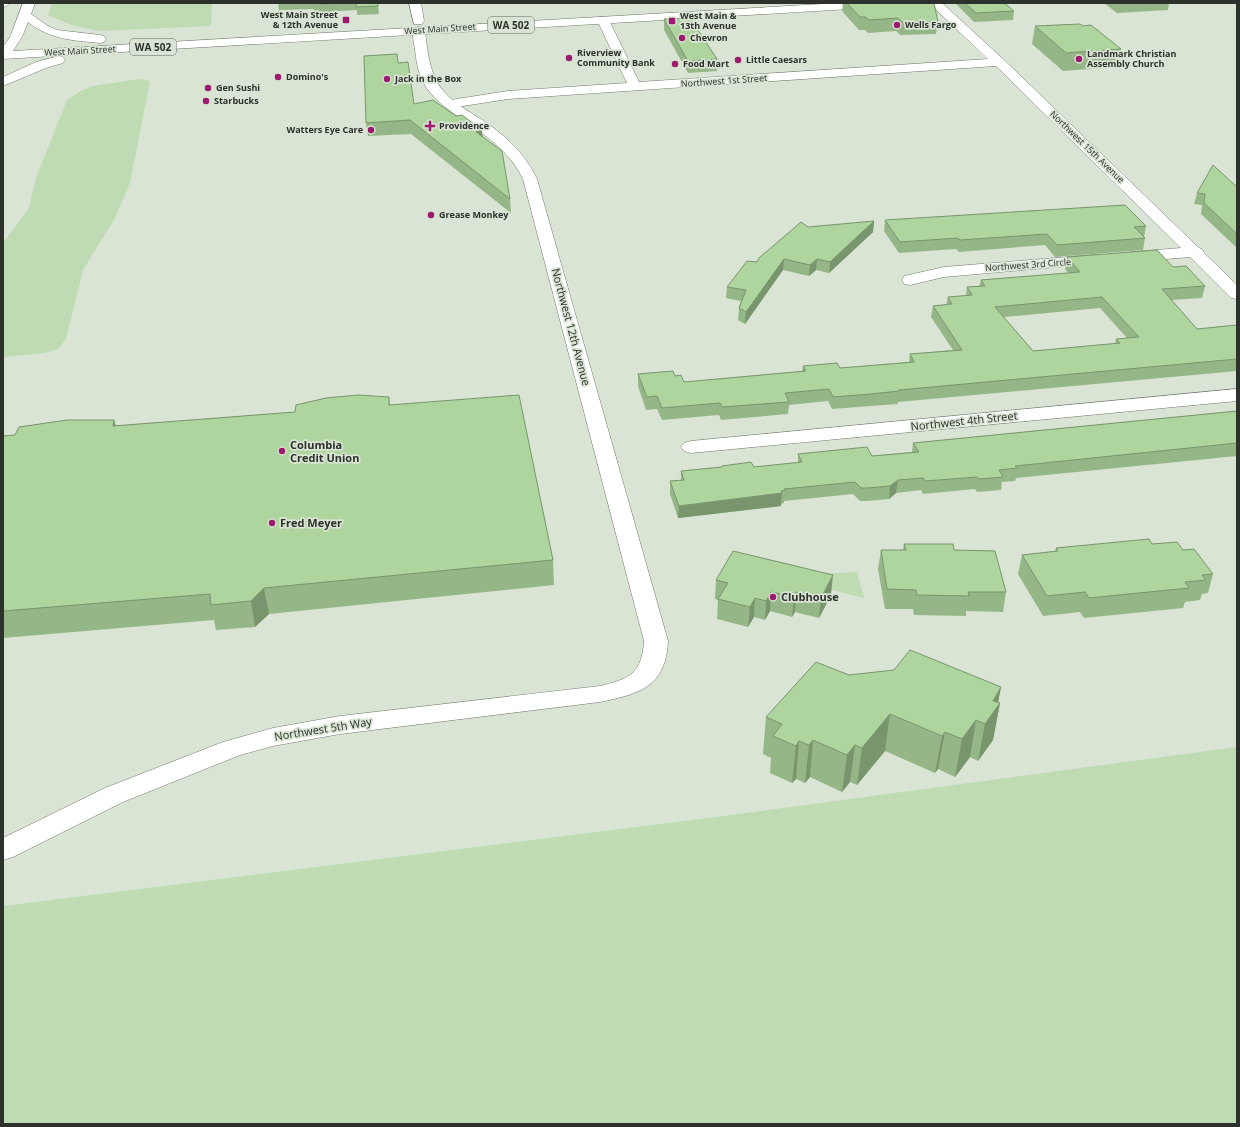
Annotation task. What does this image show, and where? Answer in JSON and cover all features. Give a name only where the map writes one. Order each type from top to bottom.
[{"type":"main road","points":[[5,49],[16,37],[29,3]]},
{"type":"main road","name":"Northwest 12th Avenue","points":[[415,3],[428,77],[432,87],[450,104],[506,143],[525,167],[530,179],[656,641],[657,653],[654,664]]},
{"type":"main road","name":"West Main Street","points":[[5,49],[120,49],[418,26],[761,3]]},
{"type":"main road","name":"West Main Street","points":[[5,49],[103,39],[603,20],[900,3]]},
{"type":"main road","name":"Northwest 15th Avenue","points":[[935,3],[999,62],[1196,252],[1237,294]]},
{"type":"main road","points":[[24,15],[48,30],[62,35],[103,39]]},
{"type":"main road","points":[[603,20],[635,87]]},
{"type":"main road","points":[[3,82],[43,64],[64,58],[120,49]]},
{"type":"main road","name":"Northwest 1st Street","points":[[450,104],[508,95],[999,62]]},
{"type":"main road","name":"Northwest 3rd Circle","points":[[910,280],[944,272],[1196,252]]},
{"type":"main road","name":"Northwest 4th Street","points":[[691,447],[1237,395]]},
{"type":"main road","name":"Northwest 5th Way","points":[[3,850],[114,795],[232,748],[273,737],[340,725],[587,696],[616,691],[633,685],[644,678],[654,664]]},
{"type":"green space","points":[[52,3],[212,3],[211,26],[99,31],[71,25],[48,15]]},
{"type":"green space","points":[[139,79],[150,81],[130,183],[115,218],[83,270],[66,339],[58,349],[45,353],[3,357],[3,243],[29,208],[36,178],[67,100],[81,91],[93,86]]},
{"type":"green space","points":[[857,572],[864,598],[803,583],[802,575]]},
{"type":"green space","points":[[1237,747],[1237,1124],[3,1124],[3,906],[716,817]]},
{"type":"building","points":[[313,3],[340,3],[321,4]]},
{"type":"building","points":[[356,3],[378,3],[378,6],[356,7]]},
{"type":"building","points":[[847,3],[934,3],[938,22],[902,22],[898,18],[869,20],[866,17],[860,17]]},
{"type":"building","points":[[965,3],[1004,3],[1014,11],[976,13]]},
{"type":"building","points":[[690,18],[717,59],[688,61],[664,19]]},
{"type":"building","points":[[1080,24],[1083,26],[1091,25],[1121,49],[1066,53],[1035,26]]},
{"type":"building","points":[[397,54],[398,63],[408,62],[414,104],[433,100],[456,116],[462,115],[482,130],[476,132],[502,151],[510,199],[410,120],[366,123],[364,56]]},
{"type":"building","points":[[1213,165],[1237,187],[1237,234],[1204,203],[1205,194],[1197,193]]},
{"type":"building","points":[[1125,205],[1146,226],[1134,227],[1145,238],[1057,245],[1047,234],[960,240],[958,238],[900,242],[885,220]]},
{"type":"building","points":[[874,221],[830,262],[817,259],[810,265],[784,259],[746,312],[739,308],[746,290],[727,287],[747,261],[757,262],[759,258],[801,222],[808,227]]},
{"type":"building","points":[[1157,250],[1173,267],[1186,266],[1205,286],[1162,289],[1197,329],[1237,325],[1237,359],[833,397],[829,389],[785,393],[789,402],[722,407],[720,403],[662,408],[657,396],[647,397],[638,374],[673,371],[675,376],[681,375],[684,382],[806,371],[803,366],[837,363],[840,368],[914,362],[910,354],[962,350],[933,306],[952,304],[948,297],[972,295],[967,287],[985,286],[981,280],[1080,272],[1067,257]],"holes":[[[1102,297],[1139,337],[1116,339],[1120,343],[1033,351],[995,307]]]},
{"type":"building","name":"Fred Meyer","points":[[358,395],[389,397],[389,405],[519,395],[553,560],[264,588],[251,601],[211,605],[210,594],[3,611],[3,436],[15,435],[19,427],[67,420],[114,420],[113,426],[295,412],[296,405],[326,398]]},
{"type":"building","points":[[1237,411],[1237,443],[1015,466],[1017,468],[999,470],[1003,477],[979,479],[977,477],[925,481],[923,478],[898,480],[890,486],[868,488],[861,488],[855,482],[784,489],[785,490],[781,491],[782,493],[679,506],[670,481],[684,480],[681,471],[722,467],[751,462],[754,467],[802,462],[798,454],[867,447],[872,456],[919,452],[913,443]]},
{"type":"building","points":[[1149,539],[1152,544],[1177,542],[1183,550],[1194,549],[1213,574],[1202,575],[1206,580],[1185,582],[1189,588],[1089,598],[1085,592],[1047,596],[1022,555],[1058,551],[1056,548]]},
{"type":"building","points":[[904,544],[953,544],[954,550],[995,551],[1006,592],[968,592],[969,596],[917,595],[916,590],[887,589],[881,550],[906,550]]},
{"type":"building","points":[[733,551],[833,575],[821,598],[796,592],[794,597],[771,592],[766,601],[755,598],[750,607],[718,599],[728,583],[716,580]]},
{"type":"building","points":[[910,650],[1001,687],[993,701],[1000,703],[985,724],[976,720],[962,739],[945,732],[942,736],[890,714],[862,748],[855,745],[847,755],[813,740],[809,745],[799,741],[796,746],[773,736],[782,724],[766,717],[816,662],[849,675],[894,670]]},
{"type":"place","name":"West Main Street & 12th Avenue","points":[[346,20]]},
{"type":"place","name":"West Main & 13th Avenue","points":[[672,21]]},
{"type":"place","name":"Wells Fargo","points":[[897,25]]},
{"type":"place","name":"Chevron","points":[[682,38]]},
{"type":"place","name":"Riverview Community Bank","points":[[569,58]]},
{"type":"place","name":"Landmark Christian Assembly Church","points":[[1079,59]]},
{"type":"place","name":"Little Caesars","points":[[738,60]]},
{"type":"place","name":"Food Mart","points":[[675,64]]},
{"type":"place","name":"Domino's","points":[[278,77]]},
{"type":"place","name":"Jack in the Box","points":[[387,79]]},
{"type":"place","name":"Gen Sushi","points":[[208,88]]},
{"type":"place","name":"Starbucks","points":[[206,101]]},
{"type":"place","name":"Providence","points":[[430,126]]},
{"type":"place","name":"Watters Eye Care","points":[[371,130]]},
{"type":"place","name":"Grease Monkey","points":[[431,215]]},
{"type":"place","name":"Columbia Credit Union","points":[[282,451]]},
{"type":"place","name":"Fred Meyer","points":[[272,523]]},
{"type":"place","name":"Clubhouse","points":[[773,597]]}]
